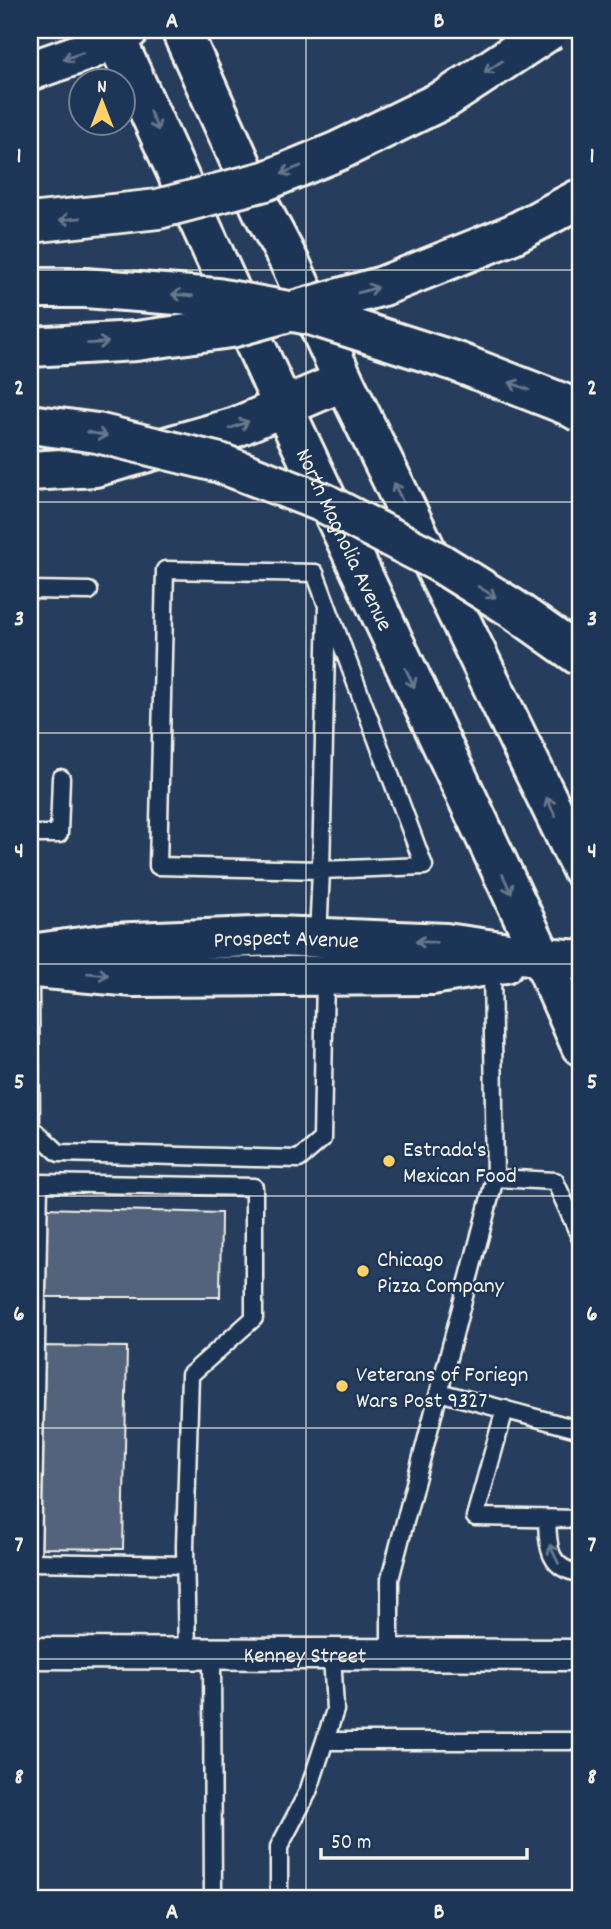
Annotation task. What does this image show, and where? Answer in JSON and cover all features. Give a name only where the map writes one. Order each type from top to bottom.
[{"type":"main road","points":[[181,30],[262,210],[291,265],[344,381],[581,868]]},
{"type":"main road","points":[[30,223],[158,209],[265,181],[338,151],[447,98],[550,30]]},
{"type":"main road","points":[[30,71],[90,50],[119,32]]},
{"type":"main road","name":"North Magnolia Avenue","points":[[119,32],[283,406],[542,957],[581,1046]]},
{"type":"main road","points":[[30,347],[136,341],[231,328],[383,286],[513,234],[581,198]]},
{"type":"main road","points":[[30,288],[85,288],[217,298],[310,315],[457,362],[581,413]]},
{"type":"main road","points":[[30,471],[95,467],[236,427],[344,381]]},
{"type":"main road","points":[[30,424],[97,433],[220,463],[324,503],[440,563],[512,608],[581,657]]},
{"type":"main road","name":"Prospect Avenue","points":[[30,954],[110,943],[276,936],[446,943],[581,960]]},
{"type":"main road","name":"Prospect Avenue","points":[[30,965],[134,977],[432,975],[542,957]]},
{"type":"street","name":"Kenney Street","points":[[30,1653],[581,1655]]},
{"type":"lane","points":[[164,570],[315,573],[424,866],[321,870],[158,866],[164,570]]},
{"type":"lane","points":[[30,590],[89,591]]},
{"type":"lane","points":[[318,938],[327,606]]},
{"type":"lane","points":[[30,834],[59,834],[61,778]]},
{"type":"lane","points":[[30,954],[30,965]]},
{"type":"lane","points":[[390,1653],[390,1579],[495,1178],[492,965]]},
{"type":"lane","points":[[30,986],[31,1127],[59,1153],[299,1159],[322,1139],[325,976]]},
{"type":"lane","points":[[495,1178],[555,1181],[581,1239]]},
{"type":"lane","points":[[186,1565],[32,1562],[39,1183],[254,1187],[254,1318],[190,1375],[186,1565],[199,1653],[213,1899]]},
{"type":"lane","points":[[439,1392],[581,1430]]},
{"type":"lane","points":[[505,1409],[475,1517],[581,1520]]},
{"type":"lane","points":[[547,1519],[550,1551],[555,1562],[565,1570],[581,1573]]},
{"type":"lane","points":[[279,1899],[279,1847],[308,1792],[335,1710],[332,1653]]},
{"type":"lane","points":[[325,1741],[581,1741]]},
{"type":"building","points":[[44,1208],[221,1213],[220,1297],[42,1297]]},
{"type":"building","points":[[40,1346],[127,1347],[123,1549],[36,1548]]},
{"type":"place","name":"Estrada's Mexican Food","points":[[389,1161]]},
{"type":"place","name":"Chicago Pizza Company","points":[[363,1271]]},
{"type":"place","name":"Veterans of Foriegn Wars Post 9327","points":[[342,1386]]}]
